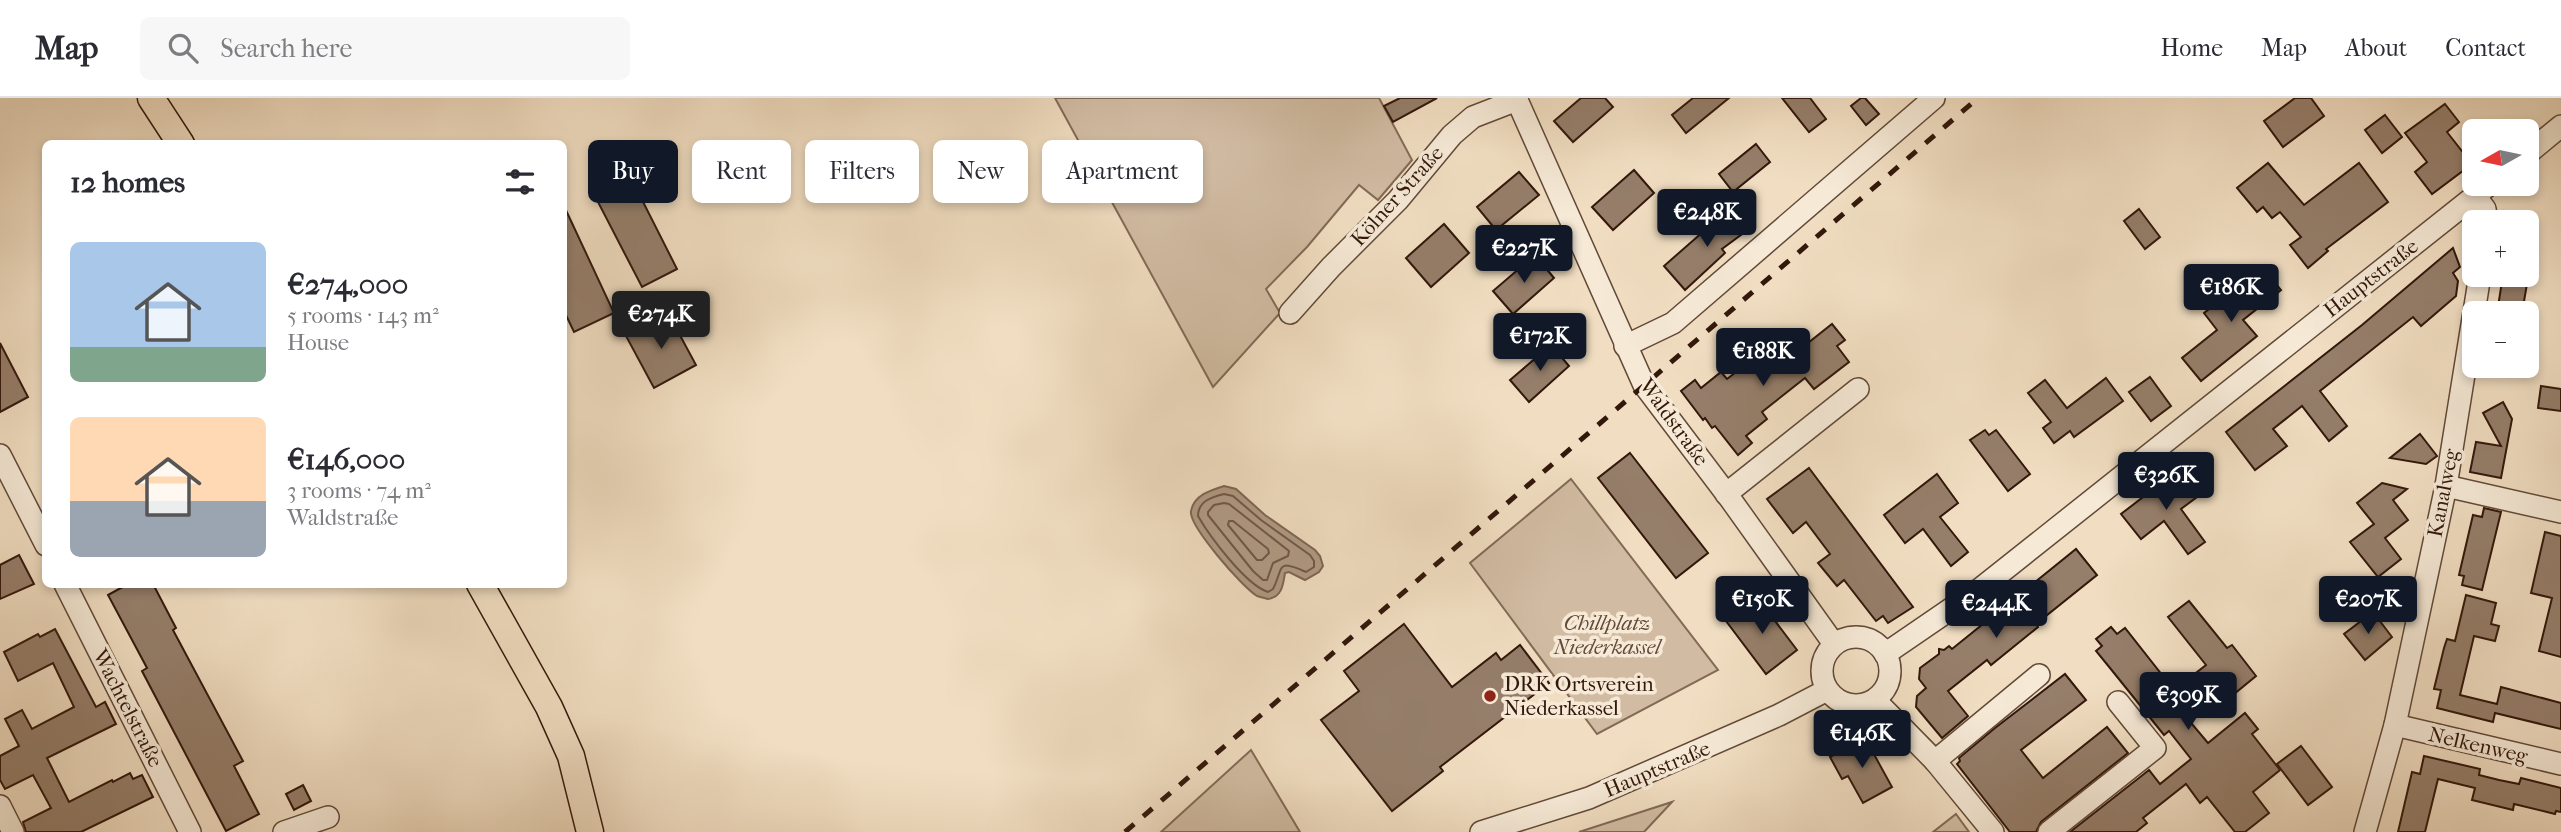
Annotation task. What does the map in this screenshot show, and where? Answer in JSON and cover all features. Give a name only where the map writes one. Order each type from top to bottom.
[{"type":"main road","points":[[151,98],[178,140]]},
{"type":"main road","points":[[483,588],[549,707],[571,756],[590,832]]},
{"type":"street","points":[[1625,346],[1673,323],[1934,98]]},
{"type":"street","name":"Waldstraße","points":[[1517,99],[1644,385],[1834,645]]},
{"type":"street","name":"Kölner Straße","points":[[1290,313],[1331,267],[1398,200],[1452,135],[1473,117],[1517,99]]},
{"type":"street","points":[[2539,144],[2561,126]]},
{"type":"street","name":"Hauptstraße","points":[[1885,654],[1980,589],[2475,196]]},
{"type":"street","name":"Kanalweg","points":[[2365,832],[2395,725],[2446,486],[2478,287]]},
{"type":"street","points":[[1726,494],[1858,389]]},
{"type":"street","points":[[0,455],[42,537]]},
{"type":"street","points":[[2446,486],[2561,512]]},
{"type":"street","name":"Wachtelstraße","points":[[67,588],[190,832]]},
{"type":"street","points":[[1856,637],[1878,645],[1885,654],[1890,666],[1889,679],[1875,700],[1862,705],[1849,705],[1827,690],[1822,678],[1822,666],[1826,654],[1834,645],[1856,637]]},
{"type":"street","points":[[1935,761],[2039,675]]},
{"type":"street","name":"Hauptstraße","points":[[1481,832],[1589,798],[1754,727],[1827,690]]},
{"type":"street","points":[[1875,700],[1935,761],[1993,832]]},
{"type":"street","points":[[2049,832],[2155,748],[2118,702]]},
{"type":"street","name":"Nelkenweg","points":[[2395,725],[2561,764]]},
{"type":"street","points":[[0,806],[13,832]]},
{"type":"street","points":[[284,832],[328,817]]},
{"type":"green space","points":[[1055,98],[1379,98],[1412,160],[1378,200],[1359,185],[1307,247],[1266,289],[1280,313],[1213,387],[1112,203],[1203,203],[1203,140],[1078,140]]},
{"type":"green space","name":"Chillplatz Niederkassel","points":[[1571,479],[1718,670],[1597,734],[1470,563]]},
{"type":"green space","points":[[1251,750],[1300,832],[1161,832]]},
{"type":"green space","points":[[1672,802],[1644,832],[1579,832]]},
{"type":"green space","points":[[1956,814],[1969,832],[1933,832]]},
{"type":"water","points":[[1224,486],[1236,489],[1265,515],[1315,550],[1323,566],[1319,572],[1305,580],[1289,572],[1285,573],[1281,590],[1273,598],[1258,596],[1250,591],[1218,556],[1192,518],[1191,511],[1196,501],[1204,494]]},
{"type":"building","points":[[1400,98],[1437,98],[1393,122],[1384,106]]},
{"type":"building","points":[[1581,98],[1605,98],[1613,107],[1573,142],[1554,121]]},
{"type":"building","points":[[1693,98],[1729,98],[1686,133],[1672,115]]},
{"type":"building","points":[[1782,98],[1810,98],[1826,119],[1809,132]]},
{"type":"building","points":[[1865,98],[1879,114],[1866,125],[1851,106]]},
{"type":"building","points":[[2295,98],[2311,98],[2324,116],[2283,147],[2264,121]]},
{"type":"building","points":[[2445,104],[2459,122],[2447,132],[2462,151],[2462,172],[2432,194],[2415,172],[2427,162],[2405,133]]},
{"type":"building","points":[[2385,115],[2402,137],[2382,153],[2365,130]]},
{"type":"building","points":[[1756,144],[1770,162],[1733,192],[1719,174]]},
{"type":"building","points":[[2268,163],[2304,205],[2359,163],[2388,202],[2326,249],[2328,251],[2308,268],[2290,245],[2301,237],[2280,212],[2272,218],[2263,207],[2257,212],[2237,188]]},
{"type":"building","points":[[1634,170],[1654,193],[1613,230],[1592,207]]},
{"type":"building","points":[[1519,172],[1539,195],[1496,230],[1477,207]]},
{"type":"building","points":[[599,203],[644,203],[677,269],[642,287]]},
{"type":"building","points":[[1740,207],[1753,226],[1722,249],[1725,253],[1685,290],[1664,266],[1705,230],[1707,232]]},
{"type":"building","points":[[2139,209],[2160,237],[2145,249],[2124,221]]},
{"type":"building","points":[[567,212],[614,313],[574,332],[567,317]]},
{"type":"building","points":[[1444,224],[1469,253],[1431,287],[1406,258]]},
{"type":"building","points":[[2453,248],[2460,267],[2453,273],[2458,281],[2456,296],[2421,326],[2413,317],[2320,391],[2347,426],[2329,441],[2302,406],[2273,429],[2287,446],[2255,470],[2226,432],[2362,325]]},
{"type":"building","points":[[1535,255],[1554,278],[1513,314],[1493,291]]},
{"type":"building","points":[[2263,268],[2281,290],[2243,320],[2257,336],[2201,381],[2182,358],[2217,330],[2204,313]]},
{"type":"building","points":[[2501,287],[2526,287],[2524,301],[2499,301]]},
{"type":"building","points":[[668,313],[696,365],[654,388],[626,336]]},
{"type":"building","points":[[1832,324],[1845,340],[1837,346],[1849,362],[1814,389],[1805,378],[1762,412],[1767,419],[1746,436],[1752,443],[1738,455],[1715,426],[1712,428],[1705,418],[1703,420],[1681,391],[1695,380],[1701,388],[1721,372],[1727,379],[1748,363],[1754,371],[1760,366],[1764,371],[1786,354],[1789,358]]},
{"type":"building","points":[[0,343],[28,397],[0,412]]},
{"type":"building","points":[[1551,345],[1569,366],[1529,402],[1510,380]]},
{"type":"building","points":[[2150,377],[2171,406],[2151,421],[2129,392]]},
{"type":"building","points":[[2106,378],[2123,401],[2074,437],[2070,431],[2054,443],[2043,428],[2051,422],[2028,393],[2045,380],[2067,408]]},
{"type":"building","points":[[2541,386],[2561,389],[2561,411],[2538,408]]},
{"type":"building","points":[[2503,402],[2512,419],[2501,478],[2470,472],[2476,442],[2501,446],[2483,413]]},
{"type":"building","points":[[1985,430],[1989,435],[1996,430],[2030,474],[2008,491],[1970,440]]},
{"type":"building","points":[[2420,434],[2437,456],[2426,464],[2390,458]]},
{"type":"building","points":[[1630,453],[1708,553],[1676,578],[1598,478]]},
{"type":"building","points":[[1809,468],[1913,607],[1888,623],[1883,616],[1876,621],[1844,580],[1837,586],[1818,563],[1830,554],[1806,522],[1793,533],[1767,499]]},
{"type":"building","points":[[2177,471],[2197,497],[2181,509],[2205,542],[2188,554],[2164,521],[2141,539],[2121,514]]},
{"type":"building","points":[[1937,474],[1958,503],[1940,517],[1968,552],[1951,566],[1923,529],[1905,543],[1884,515]]},
{"type":"building","points":[[2382,483],[2407,489],[2393,500],[2408,520],[2385,538],[2401,559],[2378,577],[2350,542],[2374,524],[2357,503]]},
{"type":"building","points":[[2484,508],[2501,512],[2482,590],[2462,585],[2464,576],[2459,575],[2473,515],[2482,517]]},
{"type":"building","points":[[2545,532],[2561,536],[2561,657],[2539,651],[2552,598],[2531,593]]},
{"type":"building","points":[[2076,549],[2097,575],[2036,624],[2038,627],[1991,665],[1987,660],[1948,691],[1968,716],[1942,738],[1916,707],[1917,696],[1926,688],[1919,679],[1920,668],[1939,654],[1939,649],[1944,650],[1949,646],[1952,649]]},
{"type":"building","points":[[19,555],[34,584],[0,599],[0,565]]},
{"type":"building","points":[[121,588],[155,588],[176,628],[173,630],[243,761],[234,766],[259,814],[226,831],[142,671],[147,668],[108,595]]},
{"type":"building","points":[[2466,595],[2496,603],[2491,624],[2499,626],[2495,641],[2474,636],[2460,695],[2497,704],[2501,687],[2561,703],[2561,729],[2495,713],[2493,722],[2437,708],[2441,690],[2434,689],[2444,648],[2447,639],[2455,641]]},
{"type":"building","points":[[1757,597],[1797,650],[1766,674],[1726,621]]},
{"type":"building","points":[[2189,601],[2227,648],[2232,645],[2256,676],[2223,703],[2215,694],[2186,717],[2208,743],[2245,713],[2258,729],[2252,734],[2280,770],[2253,792],[2269,813],[2245,832],[2235,832],[2207,797],[2200,803],[2186,784],[2143,818],[2147,823],[2136,832],[2070,832],[2149,770],[2160,784],[2191,759],[2169,731],[2164,735],[2096,651],[2102,646],[2096,639],[2111,627],[2117,634],[2125,628],[2174,690],[2206,665],[2168,617]]},
{"type":"building","points":[[2373,612],[2392,637],[2365,660],[2344,634]]},
{"type":"building","points":[[1404,624],[1452,687],[1496,653],[1501,660],[1520,645],[1549,683],[1440,767],[1443,771],[1392,811],[1321,720],[1359,691],[1344,671]]},
{"type":"building","points":[[55,629],[96,707],[105,702],[116,724],[47,758],[69,802],[130,773],[133,779],[142,775],[153,797],[81,832],[26,832],[23,822],[51,808],[33,775],[5,789],[0,780],[0,756],[19,746],[5,719],[22,710],[32,729],[74,707],[53,663],[18,681],[4,652],[38,634],[40,637]]},
{"type":"building","points":[[2065,674],[2086,700],[2021,750],[2043,778],[2107,727],[2128,753],[2041,822],[2036,832],[2010,832],[1957,764],[1959,758]]},
{"type":"building","points":[[1865,738],[1892,787],[1863,803],[1848,776],[1842,779],[1830,757]]},
{"type":"building","points":[[2301,746],[2332,787],[2308,805],[2277,764]]},
{"type":"building","points":[[2424,756],[2480,769],[2479,775],[2499,780],[2519,784],[2521,778],[2561,788],[2561,812],[2556,811],[2555,814],[2514,804],[2513,810],[2472,800],[2475,788],[2438,779],[2425,832],[2398,832],[2412,772],[2420,774]]},
{"type":"building","points":[[303,785],[311,801],[294,810],[286,794]]},
{"type":"railway","points":[[1125,832],[1978,98]]},
{"type":"place","name":"DRK Ortsverein Niederkassel","points":[[1490,696]]}]
